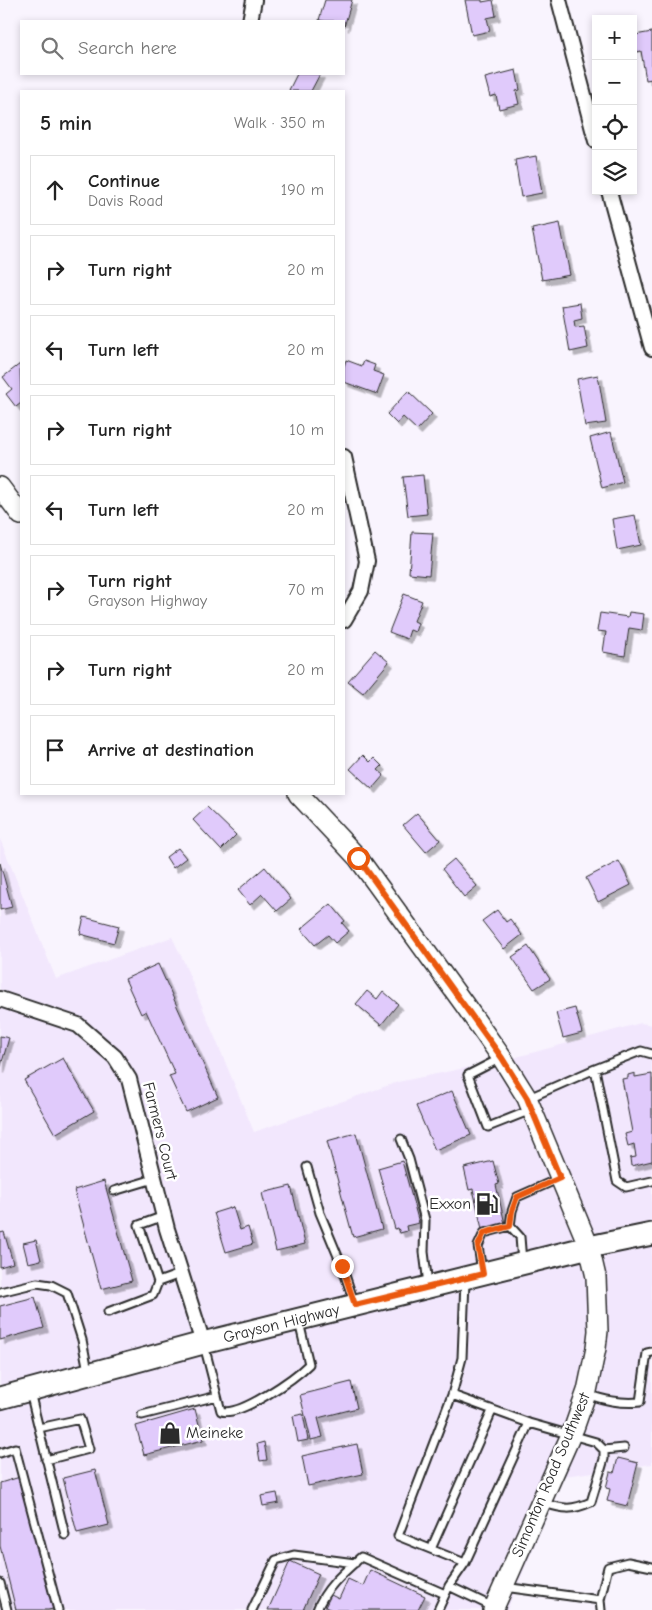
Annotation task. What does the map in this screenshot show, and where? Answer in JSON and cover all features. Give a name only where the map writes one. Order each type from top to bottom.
[{"type":"main road","name":"Grayson Highway","points":[[0,1398],[298,1319],[589,1247],[652,1234]]},
{"type":"street","points":[[250,20],[254,0]]},
{"type":"street","points":[[558,0],[592,125]]},
{"type":"street","points":[[610,195],[652,348]]},
{"type":"street","points":[[345,462],[367,561],[361,592],[345,618]]},
{"type":"street","points":[[0,487],[20,514]]},
{"type":"street","name":"Simonton Road Southwest","points":[[299,795],[358,858],[502,1058],[530,1104],[589,1247],[596,1277],[598,1313],[596,1348],[586,1394],[571,1435],[494,1609]]},
{"type":"street","name":"Farmers Court","points":[[0,999],[78,1025],[115,1056],[129,1079],[180,1274],[203,1343]]},
{"type":"lane","points":[[502,1058],[468,1075],[488,1127],[595,1069],[641,1052],[652,1054]]},
{"type":"lane","points":[[595,1069],[617,1181],[626,1187],[652,1181]]},
{"type":"lane","points":[[401,1139],[409,1159],[425,1220],[424,1252],[428,1287]]},
{"type":"lane","points":[[307,1167],[320,1213],[342,1266],[355,1305]]},
{"type":"lane","points":[[522,1264],[520,1237],[510,1226],[512,1211],[517,1197],[560,1178]]},
{"type":"lane","points":[[114,1191],[154,1179]]},
{"type":"lane","points":[[108,1312],[153,1294],[158,1282],[139,1225],[164,1216]]},
{"type":"lane","points":[[465,1563],[398,1536],[452,1395],[462,1358],[478,1246],[484,1233],[510,1226]]},
{"type":"lane","points":[[158,1282],[180,1274]]},
{"type":"lane","points":[[0,1292],[37,1283],[51,1285],[67,1293],[82,1340],[89,1374]]},
{"type":"lane","points":[[203,1343],[221,1411],[230,1412],[256,1402],[309,1364],[298,1319]]},
{"type":"lane","points":[[586,1394],[606,1401],[640,1402],[647,1353],[652,1352]]},
{"type":"lane","points":[[30,1390],[65,1535]]},
{"type":"lane","points":[[452,1395],[492,1411],[596,1442],[604,1450],[604,1459],[591,1502],[576,1508],[563,1509],[541,1502]]},
{"type":"lane","points":[[142,1416],[217,1396]]},
{"type":"lane","points":[[432,1550],[492,1411]]},
{"type":"lane","points":[[39,1428],[80,1419],[89,1449],[46,1460]]},
{"type":"lane","points":[[438,1610],[449,1586],[465,1563],[529,1423]]},
{"type":"lane","points":[[0,1453],[15,1448],[58,1610]]},
{"type":"lane","points":[[604,1450],[624,1448]]},
{"type":"lane","points":[[252,1610],[276,1560],[294,1555],[355,1563]]},
{"type":"lane","points":[[317,1610],[320,1602],[337,1579],[361,1558],[445,1594]]},
{"type":"lane","points":[[601,1610],[600,1600],[608,1567],[628,1562],[652,1567]]},
{"type":"lane","points":[[0,1583],[7,1610]]},
{"type":"lane","points":[[449,1586],[494,1609]]},
{"type":"lane","points":[[504,1586],[600,1600]]},
{"type":"shaded area","points":[[0,839],[56,979],[172,937],[254,1132],[398,1082],[513,1058],[641,1023],[652,1025],[652,1464],[564,1476],[507,1610],[0,1610]]},
{"type":"building","points":[[325,0],[352,0],[345,24],[345,20],[319,20]]},
{"type":"building","points":[[465,0],[482,0],[482,2],[493,0],[496,16],[487,18],[490,31],[472,35]]},
{"type":"building","points":[[652,32],[652,79],[646,80],[641,51],[637,52],[637,35]]},
{"type":"building","points":[[516,70],[520,90],[516,91],[519,104],[499,109],[496,95],[490,97],[485,78]]},
{"type":"building","points":[[296,75],[319,75],[312,90],[289,90]]},
{"type":"building","points":[[536,156],[542,193],[521,197],[515,160]]},
{"type":"building","points":[[560,223],[570,275],[542,280],[532,229]]},
{"type":"building","points":[[580,303],[582,318],[574,320],[575,327],[584,326],[588,348],[570,352],[562,306]]},
{"type":"building","points":[[346,360],[362,366],[364,361],[375,365],[373,371],[384,375],[377,394],[345,382]]},
{"type":"building","points":[[20,364],[20,404],[16,407],[6,394],[12,389],[3,377]]},
{"type":"building","points":[[598,375],[606,423],[585,426],[577,379]]},
{"type":"building","points":[[408,391],[432,414],[417,430],[403,417],[397,424],[387,414]]},
{"type":"building","points":[[611,432],[623,482],[602,488],[590,438]]},
{"type":"building","points":[[423,475],[427,514],[408,516],[403,477]]},
{"type":"building","points":[[635,515],[641,545],[617,550],[612,519]]},
{"type":"building","points":[[412,532],[433,533],[429,575],[409,573]]},
{"type":"building","points":[[404,594],[422,601],[414,621],[418,623],[415,632],[410,630],[407,639],[389,632]]},
{"type":"building","points":[[629,612],[644,614],[642,630],[629,628],[625,656],[603,652],[606,632],[597,631],[600,613],[628,617]]},
{"type":"building","points":[[375,650],[389,662],[363,693],[348,681]]},
{"type":"building","points":[[363,755],[370,762],[374,758],[382,766],[378,770],[384,775],[372,789],[350,769]]},
{"type":"building","points":[[207,807],[236,835],[221,850],[193,820]]},
{"type":"building","points":[[417,813],[440,840],[426,852],[403,825]]},
{"type":"building","points":[[178,848],[186,858],[173,868],[166,857]]},
{"type":"building","points":[[454,859],[477,886],[464,897],[442,869]]},
{"type":"building","points":[[619,861],[631,885],[598,902],[586,878]]},
{"type":"building","points":[[0,863],[12,907],[0,910]]},
{"type":"building","points":[[265,867],[291,899],[277,911],[262,894],[250,905],[238,890]]},
{"type":"building","points":[[331,904],[345,921],[342,923],[349,931],[335,943],[328,935],[315,945],[301,929]]},
{"type":"building","points":[[497,910],[506,922],[510,919],[522,935],[504,949],[482,921]]},
{"type":"building","points":[[84,917],[119,926],[114,943],[80,934]]},
{"type":"building","points":[[528,946],[550,979],[534,989],[512,957]]},
{"type":"building","points":[[158,964],[218,1097],[186,1112],[169,1076],[175,1074],[146,1011],[141,1014],[125,979]]},
{"type":"building","points":[[367,991],[377,999],[383,991],[398,1004],[381,1025],[356,1004]]},
{"type":"building","points":[[575,1008],[582,1033],[563,1038],[556,1013]]},
{"type":"building","points":[[0,1036],[9,1038],[0,1069]]},
{"type":"building","points":[[63,1058],[94,1111],[55,1134],[24,1080]]},
{"type":"building","points":[[635,1073],[635,1077],[652,1074],[652,1161],[631,1166],[630,1158],[636,1157],[634,1144],[628,1146],[625,1134],[632,1132],[622,1079],[628,1078],[628,1075]]},
{"type":"building","points":[[452,1091],[471,1135],[435,1150],[416,1106]]},
{"type":"building","points":[[356,1133],[382,1229],[353,1237],[327,1141]]},
{"type":"building","points":[[402,1161],[419,1223],[406,1226],[407,1231],[400,1233],[398,1228],[395,1229],[378,1168]]},
{"type":"building","points":[[493,1161],[499,1184],[496,1185],[505,1224],[482,1229],[473,1189],[469,1190],[464,1168]]},
{"type":"building","points":[[104,1181],[132,1281],[101,1289],[74,1190]]},
{"type":"building","points":[[291,1186],[305,1244],[276,1251],[262,1193]]},
{"type":"building","points":[[233,1207],[240,1230],[248,1227],[253,1244],[226,1252],[214,1213]]},
{"type":"building","points":[[4,1232],[13,1263],[0,1267],[0,1233]]},
{"type":"building","points":[[36,1240],[41,1260],[28,1263],[23,1243]]},
{"type":"building","points":[[35,1297],[44,1328],[0,1340],[0,1306]]},
{"type":"building","points":[[351,1382],[357,1408],[318,1418],[323,1437],[311,1440],[300,1395]]},
{"type":"building","name":"Meineke","points":[[195,1409],[203,1440],[144,1455],[136,1426]]},
{"type":"building","points":[[303,1414],[308,1440],[298,1442],[293,1416]]},
{"type":"building","points":[[264,1442],[267,1460],[260,1461],[257,1444]]},
{"type":"building","points":[[357,1444],[363,1474],[308,1486],[302,1456]]},
{"type":"building","points":[[618,1458],[638,1463],[627,1506],[607,1501],[610,1489],[606,1488],[610,1472],[614,1473]]},
{"type":"building","points":[[95,1470],[109,1525],[77,1533],[63,1478]]},
{"type":"building","points":[[20,1477],[53,1609],[16,1610],[0,1546],[0,1483]]},
{"type":"building","points":[[277,1493],[279,1503],[263,1506],[261,1496]]},
{"type":"building","points":[[290,1561],[319,1574],[303,1610],[268,1610]]},
{"type":"building","points":[[370,1570],[425,1596],[418,1610],[332,1610],[325,1607],[331,1595],[339,1599],[348,1579],[363,1586]]},
{"type":"place","name":"Exxon","points":[[487,1204]]},
{"type":"place","name":"Meineke","points":[[170,1433]]},
{"type":"route","points":[[342,1266],[355,1305],[483,1274],[478,1246],[484,1233],[510,1226],[512,1211],[517,1197],[560,1178],[527,1098],[502,1058],[358,858]]}]
